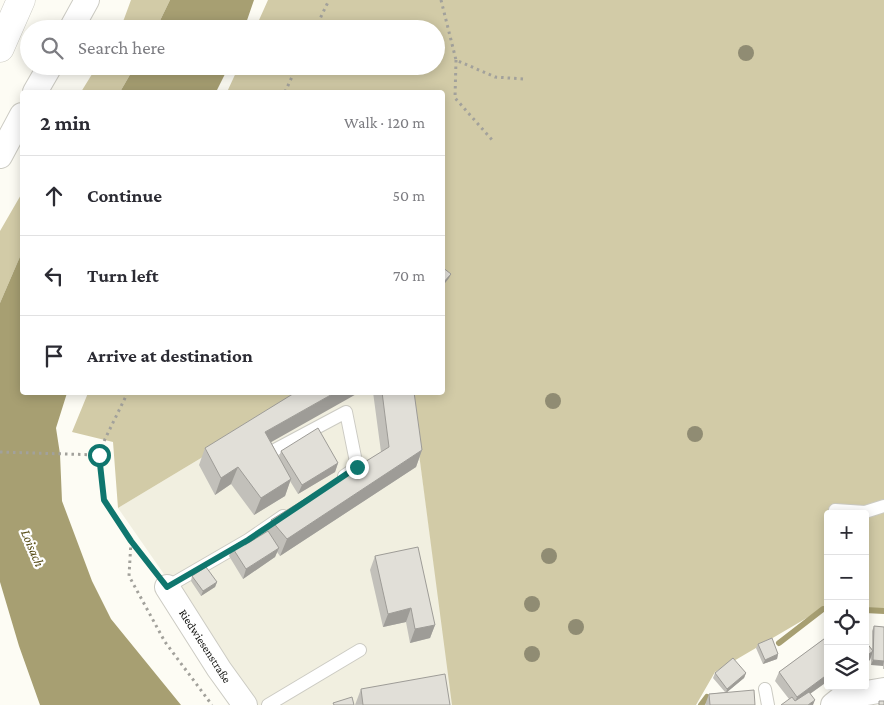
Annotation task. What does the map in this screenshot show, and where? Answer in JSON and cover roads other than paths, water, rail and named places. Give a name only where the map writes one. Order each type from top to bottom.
[{"type":"main road","points":[[0,48],[21,0]]},
{"type":"street","points":[[76,20],[87,0]]},
{"type":"street","points":[[36,90],[45,75]]},
{"type":"street","points":[[0,156],[20,120]]},
{"type":"street","name":"Riedwiesenstraße","points":[[167,587],[219,669],[245,705]]},
{"type":"street","points":[[832,705],[843,697],[884,690]]},
{"type":"lane","points":[[281,475],[269,453],[346,412],[357,467],[334,482]]},
{"type":"lane","points":[[869,511],[884,506]]},
{"type":"lane","points":[[167,587],[248,540],[295,508]]},
{"type":"lane","points":[[268,705],[360,650]]},
{"type":"lane","points":[[765,688],[768,705]]},
{"type":"water","points":[[170,0],[254,0],[247,20],[160,20]]},
{"type":"water","points":[[130,75],[224,75],[217,90],[121,90]]},
{"type":"water","name":"Loisach","points":[[20,257],[20,395],[66,395],[56,428],[60,454],[62,501],[92,581],[111,619],[181,705],[40,705],[19,646],[0,582],[0,303]]},
{"type":"waterway","points":[[779,643],[824,609]]},
{"type":"waterway","points":[[869,610],[884,611]]},
{"type":"waterway","points":[[701,705],[707,697]]}]
